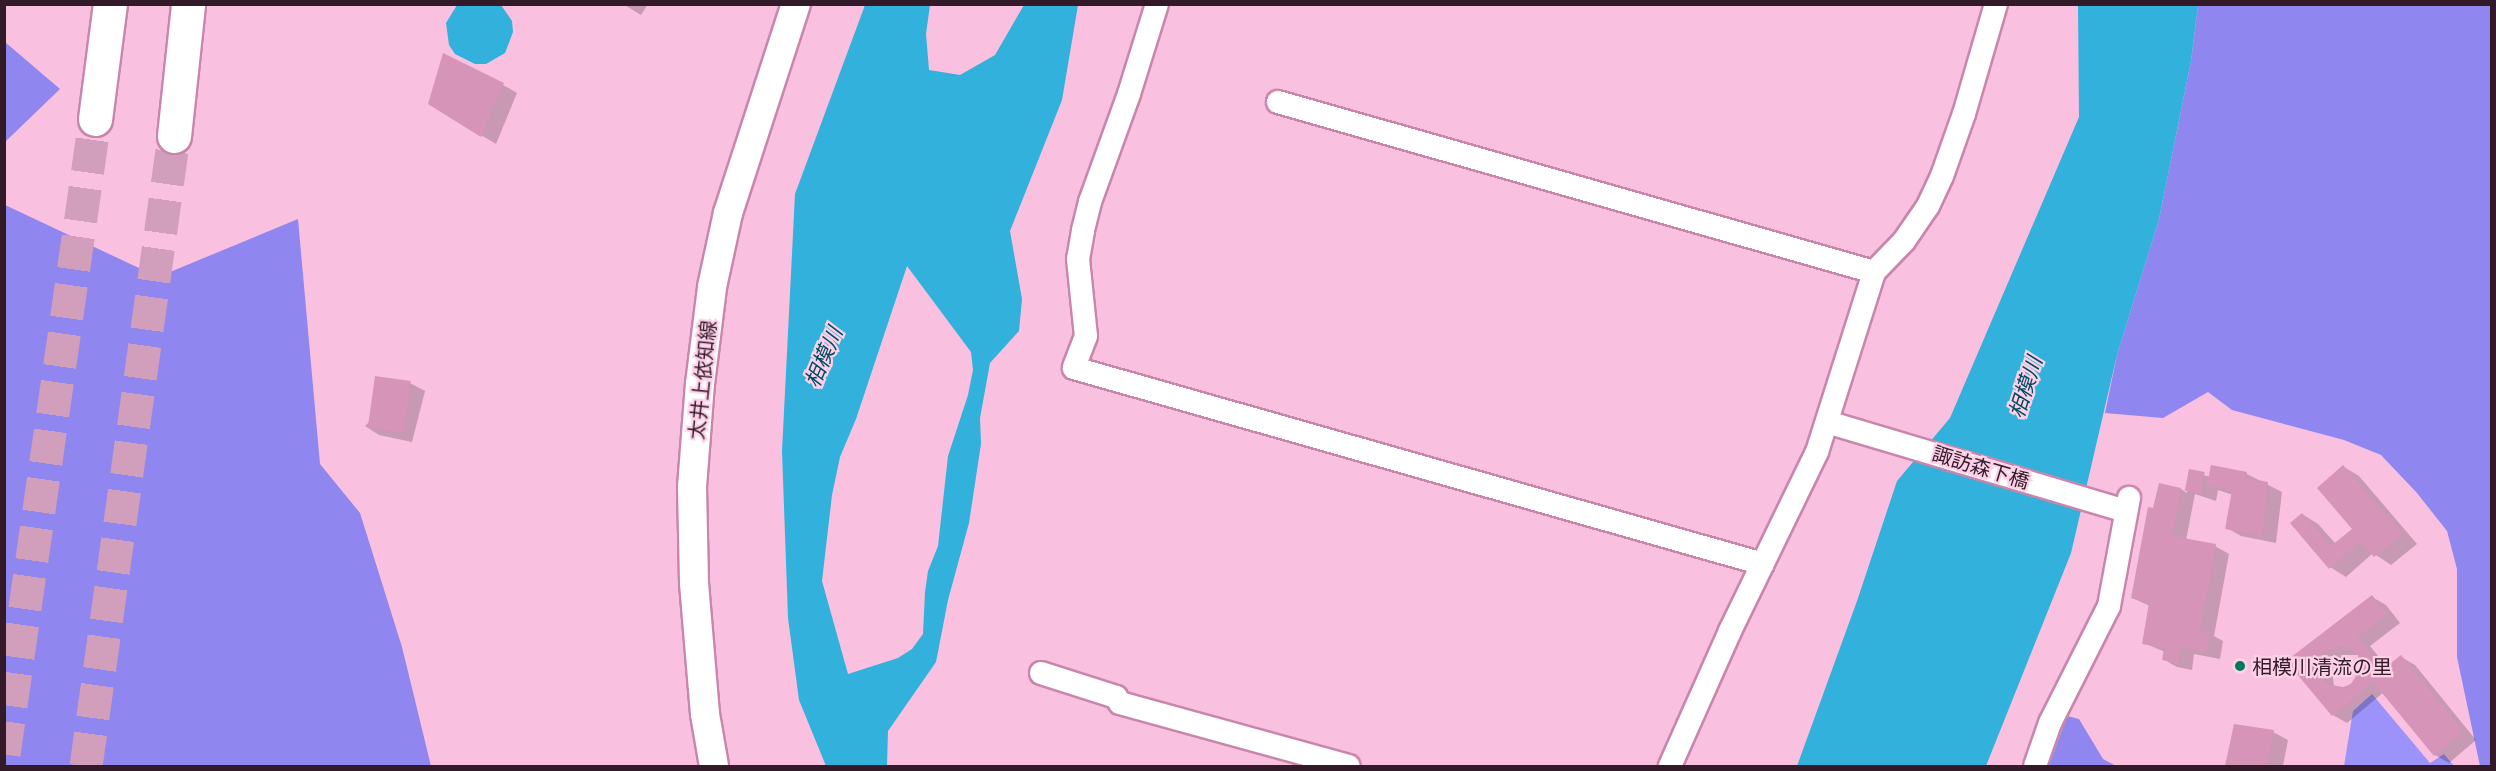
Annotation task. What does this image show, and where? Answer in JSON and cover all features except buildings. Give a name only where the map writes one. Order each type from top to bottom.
[{"type":"highway","points":[[174,136],[189,4]]},
{"type":"highway","points":[[95,119],[108,17]]},
{"type":"main road","name":"太井上依知線","points":[[714,766],[705,714],[694,582],[692,487],[700,384],[712,287],[728,213],[796,4]]},
{"type":"street","points":[[1157,4],[1129,94],[1090,202],[1083,231],[1078,260],[1086,336],[1074,368],[1763,564]]},
{"type":"street","points":[[1670,766],[1812,462],[1836,424],[1875,272],[1904,241],[1928,206],[1942,176],[1968,103],[1996,4]]},
{"type":"street","points":[[1278,102],[1875,272]]},
{"type":"street","name":"諏訪森下橋","points":[[1836,424],[2124,505],[2109,606],[2050,723],[2035,766]]},
{"type":"street","points":[[1041,673],[1116,697],[1120,703],[1348,766]]},
{"type":"shaded area","points":[[2198,5],[2491,5],[2491,766],[2480,766],[2457,657],[2457,569],[2447,531],[2417,493],[2381,455],[2344,440],[2232,410],[2208,392],[2163,418],[2105,413],[2117,355],[2159,219],[2191,61]]},
{"type":"shaded area","points":[[5,42],[60,89],[5,142]]},
{"type":"shaded area","points":[[5,205],[158,277],[298,219],[320,464],[360,513],[402,647],[431,766],[5,766]]},
{"type":"shaded area","points":[[2372,694],[2430,763],[2444,754],[2454,766],[2344,766],[2353,711]]},
{"type":"shaded area","points":[[2067,716],[2079,719],[2103,759],[2116,766],[2049,766]]},
{"type":"water","points":[[457,5],[501,5],[512,21],[513,32],[505,53],[486,64],[475,64],[455,54],[449,45],[446,23]]},
{"type":"water","name":"相模川","points":[[865,5],[930,5],[926,34],[929,70],[960,75],[995,55],[1024,5],[1078,5],[1062,100],[1010,231],[1022,299],[1019,331],[990,363],[980,418],[981,444],[969,523],[948,600],[936,662],[888,731],[887,766],[826,766],[799,700],[788,618],[782,451],[795,194]],"holes":[[[907,266],[971,352],[973,370],[968,395],[948,456],[938,546],[928,571],[923,634],[912,649],[898,658],[848,674],[822,581],[832,495],[840,457],[856,419]]]},
{"type":"water","name":"相模川","points":[[2078,5],[2198,5],[2191,61],[2159,219],[2117,355],[2071,553],[1986,766],[1797,766],[1857,601],[1897,481],[1950,418],[2079,117]]},
{"type":"tunnel","points":[[4,754],[95,119]]},
{"type":"tunnel","points":[[86,766],[174,136]]},
{"type":"place","name":"相模川清流の里","points":[[2240,666]]}]
